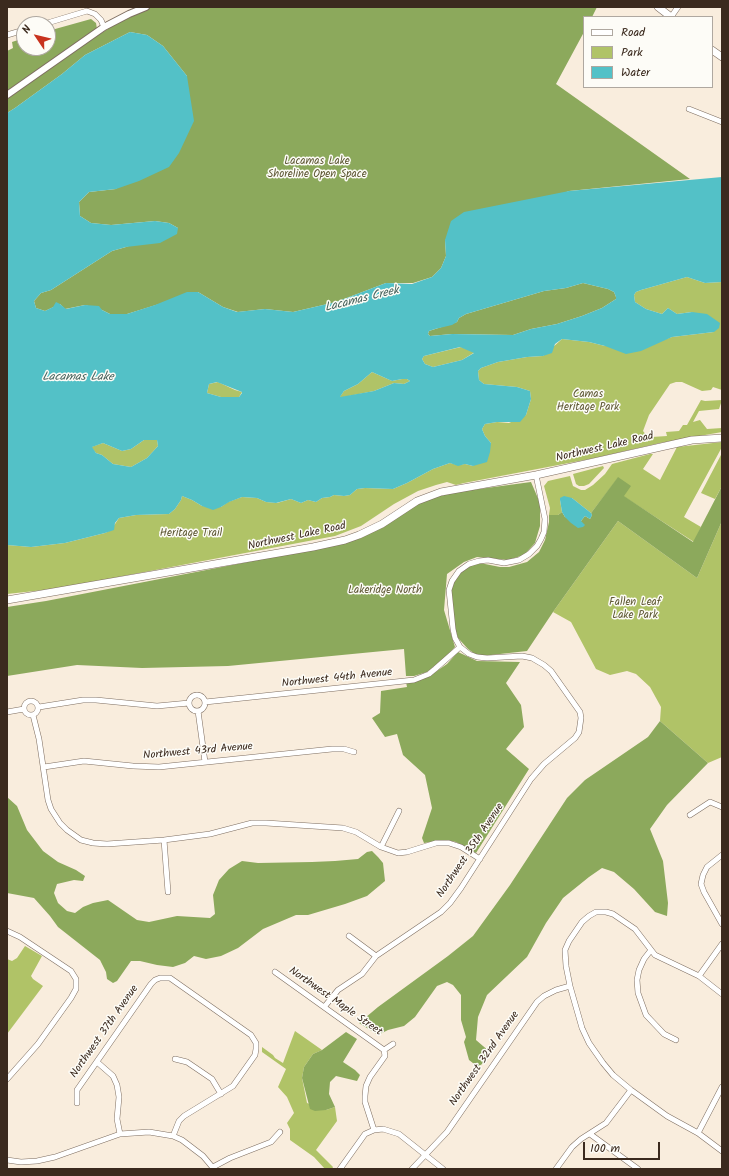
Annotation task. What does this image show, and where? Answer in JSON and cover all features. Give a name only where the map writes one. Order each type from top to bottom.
[{"type":"main road","points":[[658,7],[670,16]]},
{"type":"main road","points":[[713,51],[722,58]]},
{"type":"main road","name":"Northwest Lake Road","points":[[7,600],[234,561],[345,540],[373,529],[417,501],[441,492],[536,475],[692,440],[722,438]]},
{"type":"street","points":[[7,95],[104,27],[146,7]]},
{"type":"street","points":[[672,16],[678,7]]},
{"type":"street","points":[[56,20],[87,11],[95,14],[101,20],[104,27]]},
{"type":"street","points":[[689,109],[722,122]]},
{"type":"street","points":[[460,647],[454,635],[452,622],[449,590],[452,581],[459,570],[470,563],[484,560],[504,563],[513,562],[529,554],[537,546],[544,532],[545,519],[536,475]]},
{"type":"street","name":"Northwest 44th Avenue","points":[[7,712],[24,709],[26,703],[30,701],[36,702],[39,707],[83,700],[157,706],[189,703],[191,697],[197,694],[203,697],[205,702],[414,680],[435,670],[460,647]]},
{"type":"street","name":"Northwest 35th Avenue","points":[[325,1006],[338,990],[362,974],[376,956],[446,907],[455,897],[531,779],[544,764],[580,732],[580,712],[574,702],[551,671],[536,660],[522,656],[479,657],[469,654],[460,647]]},
{"type":"street","points":[[198,711],[203,708],[205,702]]},
{"type":"street","points":[[189,703],[192,708],[198,711]]},
{"type":"street","points":[[24,709],[26,714],[33,715],[38,712],[39,707]]},
{"type":"street","points":[[198,711],[205,762]]},
{"type":"street","points":[[33,715],[44,767],[48,800],[51,809],[66,830],[81,840],[94,844],[164,840],[210,834],[252,823],[266,822],[343,828],[356,832],[381,847],[401,853],[436,844],[449,843],[461,847],[480,859]]},
{"type":"street","name":"Northwest 43rd Avenue","points":[[44,767],[84,761],[150,767],[332,749],[344,749],[354,752]]},
{"type":"street","points":[[690,815],[710,802],[722,807]]},
{"type":"street","points":[[381,847],[399,811]]},
{"type":"street","points":[[164,840],[168,892]]},
{"type":"street","points":[[722,855],[707,867],[701,884],[722,924]]},
{"type":"street","points":[[722,994],[699,976],[655,956],[635,930],[613,914],[606,912],[596,912],[588,916],[569,941],[565,950],[566,966],[570,986],[582,1028],[589,1043],[613,1075],[667,1116],[698,1133],[722,1151]]},
{"type":"street","points":[[7,932],[20,937],[71,971],[76,979],[76,989],[71,998],[38,1044],[7,1079]]},
{"type":"street","points":[[350,936],[376,956]]},
{"type":"street","points":[[699,976],[722,944]]},
{"type":"street","points":[[651,950],[644,959],[639,970],[637,980],[638,993],[646,1015],[664,1034],[676,1040]]},
{"type":"street","name":"Northwest Maple Street","points":[[275,972],[325,1006],[384,1050]]},
{"type":"street","name":"Northwest 37th Avenue","points":[[77,1103],[77,1090],[151,984],[160,978],[170,978],[175,981],[251,1035],[256,1043],[255,1055],[233,1086],[221,1094]]},
{"type":"street","name":"Northwest 32nd Avenue","points":[[412,1169],[447,1132],[537,1002],[544,996],[556,990],[570,986]]},
{"type":"street","points":[[374,1130],[365,1102],[365,1091],[370,1077],[385,1056],[384,1050],[393,1044]]},
{"type":"street","points":[[173,1136],[179,1121],[184,1116],[221,1094],[212,1079],[187,1062],[175,1059]]},
{"type":"street","points":[[97,1062],[113,1076],[117,1085],[120,1097],[117,1119],[120,1134]]},
{"type":"street","points":[[698,1133],[722,1087]]},
{"type":"street","points":[[556,1169],[572,1147],[581,1139],[606,1124],[631,1090]]},
{"type":"street","points":[[340,1169],[364,1134],[374,1130],[383,1129],[399,1134],[443,1169]]},
{"type":"street","points":[[7,1160],[21,1162],[37,1161],[120,1134],[149,1132],[173,1136],[193,1147],[204,1156],[213,1168],[230,1158],[270,1142],[280,1132]]},
{"type":"street","points":[[590,1134],[638,1169]]},
{"type":"green space","name":"Lacamas Lake Shoreline Open Space","points":[[152,7],[597,7],[592,16],[583,16],[583,34],[556,84],[690,179],[569,191],[445,240],[446,256],[441,268],[432,277],[413,283],[386,283],[336,302],[293,312],[265,309],[238,312],[223,307],[198,292],[127,314],[110,314],[85,305],[65,309],[60,304],[45,311],[36,308],[34,301],[41,293],[51,290],[112,251],[178,228],[169,223],[155,221],[111,225],[91,223],[80,216],[79,202],[89,192],[116,189],[187,76],[163,46],[147,35],[130,32],[85,55],[62,74],[7,113],[7,99],[82,45],[116,24]]},
{"type":"green space","points":[[91,19],[96,23],[97,29],[7,93],[7,51],[13,48],[12,42],[16,41],[16,56],[56,56],[56,29]]},
{"type":"green space","points":[[687,277],[705,283],[722,282],[722,390],[713,387],[711,390],[702,391],[682,382],[670,384],[649,415],[643,431],[647,436],[667,436],[666,432],[679,431],[683,425],[687,425],[701,400],[722,400],[719,409],[699,411],[693,422],[700,420],[707,429],[722,428],[722,432],[660,443],[595,458],[456,485],[447,482],[418,491],[394,504],[361,526],[335,536],[53,589],[7,594],[7,545],[31,547],[65,543],[105,533],[111,530],[119,518],[136,515],[169,514],[175,509],[182,496],[202,506],[221,507],[228,502],[242,497],[257,498],[266,502],[277,503],[291,499],[301,503],[308,500],[316,502],[322,498],[334,495],[350,495],[357,489],[393,489],[433,469],[450,463],[473,466],[491,443],[485,436],[482,429],[485,424],[497,422],[509,423],[526,415],[531,399],[530,391],[517,387],[484,384],[479,380],[478,371],[481,368],[498,362],[543,356],[562,339],[589,342],[605,346],[660,341],[672,337],[714,332],[692,312],[677,314],[668,308],[662,314],[646,309],[635,302],[634,295],[636,292]]},
{"type":"green space","points":[[583,283],[608,289],[614,292],[616,299],[602,308],[582,316],[513,335],[452,334],[430,336],[428,334],[429,331],[457,322],[459,318],[466,314],[544,291],[566,288]]},
{"type":"green space","points":[[461,347],[475,352],[462,360],[433,367],[425,364],[422,359],[424,356]]},
{"type":"green space","points":[[372,372],[392,381],[407,379],[410,381],[404,384],[394,383],[374,391],[339,398],[344,391],[358,384]]},
{"type":"green space","points":[[218,382],[242,392],[239,397],[221,397],[207,393],[209,384]]},
{"type":"green space","points":[[144,440],[157,440],[158,446],[147,458],[131,467],[113,464],[102,455],[96,453],[91,447],[103,443],[122,451],[131,449]]},
{"type":"green space","points":[[722,442],[722,447],[684,517],[701,527],[694,542],[623,496],[618,478],[591,513],[572,498],[560,500],[562,512],[558,515],[549,515],[550,508],[544,486],[548,481],[570,476],[573,486],[581,490],[585,490],[605,474],[612,464],[650,454],[653,454],[643,469],[660,480],[677,447]]},
{"type":"green space","points":[[722,453],[722,486],[715,499],[701,493]]},
{"type":"green space","points":[[603,466],[604,468],[589,484],[579,486],[576,484],[573,474]]},
{"type":"green space","points":[[618,477],[631,486],[624,496],[693,542],[722,486],[722,521],[697,578],[618,521],[527,651],[482,656],[475,654],[468,649],[458,638],[453,622],[451,591],[457,575],[473,564],[480,563],[500,567],[509,567],[527,562],[539,552],[545,540],[549,515],[558,515],[562,512],[565,517],[581,521],[585,516],[590,519],[592,515],[591,513]]},
{"type":"green space","name":"Lakeridge North","points":[[531,482],[540,503],[540,526],[535,543],[524,555],[508,560],[477,557],[464,562],[447,574],[444,610],[455,647],[443,660],[427,672],[414,676],[406,676],[404,649],[228,666],[142,668],[77,665],[7,676],[7,607],[46,601],[289,554],[366,534],[427,499],[457,492]]},
{"type":"green space","name":"Fallen Leaf Lake Park","points":[[618,521],[697,578],[722,521],[722,757],[708,763],[660,721],[661,707],[650,687],[636,674],[627,671],[610,675],[596,669],[571,622],[553,612]]},
{"type":"green space","points":[[458,652],[477,661],[520,662],[506,683],[521,705],[524,727],[506,749],[529,769],[476,853],[456,842],[447,840],[424,843],[422,838],[432,808],[425,775],[403,755],[397,734],[385,737],[372,718],[380,713],[381,691],[407,687],[406,682],[428,677],[447,664]]},
{"type":"green space","points":[[660,721],[708,763],[667,805],[650,829],[663,861],[668,903],[667,916],[655,912],[634,889],[614,872],[602,868],[589,877],[563,898],[546,923],[527,957],[487,995],[478,1017],[476,1040],[490,1052],[486,1061],[478,1067],[469,1060],[464,1042],[466,1037],[461,1020],[461,995],[453,985],[447,982],[437,986],[415,1017],[404,1026],[388,1030],[378,1035],[359,1023],[473,936],[510,885],[567,798],[585,780],[648,737]]},
{"type":"green space","points":[[7,797],[17,806],[27,830],[43,851],[58,862],[85,876],[83,881],[74,880],[57,884],[54,893],[58,903],[67,911],[75,913],[83,907],[93,903],[108,900],[137,920],[149,922],[177,916],[210,918],[215,914],[213,895],[219,880],[229,869],[242,861],[258,863],[335,861],[358,859],[367,852],[372,851],[383,863],[385,881],[367,896],[308,915],[296,915],[263,929],[238,948],[221,956],[206,959],[194,956],[185,963],[173,967],[140,961],[131,961],[117,981],[113,983],[107,979],[106,972],[100,960],[58,927],[34,898],[7,893]]},
{"type":"green space","points":[[25,946],[42,956],[31,976],[43,986],[7,1034],[7,959],[12,961],[17,958]]},
{"type":"green space","points":[[295,1031],[322,1050],[313,1054],[304,1067],[302,1078],[307,1103],[326,1110],[335,1107],[337,1121],[316,1150],[333,1167],[332,1169],[325,1169],[314,1157],[290,1140],[290,1129],[287,1123],[294,1113],[287,1097],[278,1087],[286,1069],[262,1052],[262,1047],[283,1063]]},
{"type":"green space","points":[[346,1032],[357,1039],[343,1062],[360,1075],[357,1081],[336,1076],[330,1082],[329,1094],[335,1107],[315,1111],[310,1109],[302,1078],[304,1067],[313,1054],[322,1050]]},
{"type":"water","name":"Lacamas Lake","points":[[130,32],[147,35],[163,46],[187,76],[194,121],[179,153],[169,167],[139,181],[116,189],[89,192],[79,202],[80,216],[91,223],[111,225],[155,221],[169,223],[178,228],[177,234],[160,243],[126,247],[112,251],[51,290],[41,293],[34,301],[36,308],[45,311],[53,307],[56,302],[66,309],[85,305],[99,306],[102,310],[110,314],[127,314],[187,292],[198,292],[223,307],[237,312],[265,309],[293,312],[336,302],[386,283],[412,284],[432,277],[441,268],[446,256],[445,240],[451,221],[464,212],[569,191],[722,177],[722,282],[705,283],[687,277],[641,290],[636,292],[634,295],[635,302],[646,309],[662,314],[668,308],[677,314],[692,312],[707,314],[720,323],[719,328],[714,332],[672,337],[641,351],[626,354],[589,342],[562,339],[555,344],[552,353],[543,356],[498,362],[481,368],[478,371],[479,380],[484,384],[517,387],[530,391],[531,399],[526,415],[520,422],[497,422],[485,424],[482,429],[485,436],[491,443],[487,462],[473,466],[465,464],[458,466],[450,463],[433,469],[393,489],[357,489],[350,495],[334,495],[322,498],[316,502],[308,500],[301,503],[291,499],[276,503],[266,502],[257,498],[242,497],[213,510],[182,496],[175,509],[169,514],[136,515],[119,518],[115,523],[114,530],[105,533],[65,543],[31,547],[7,545],[7,113],[62,74],[85,55]],"holes":[[[583,283],[608,289],[614,292],[616,299],[602,308],[582,316],[513,335],[452,334],[430,336],[428,334],[429,331],[452,325],[466,314],[544,291],[566,288]],[[460,347],[474,353],[462,360],[433,367],[425,364],[422,359],[424,356]],[[372,372],[392,381],[402,379],[407,379],[410,381],[404,384],[394,383],[374,391],[340,397],[344,391],[358,384]],[[217,382],[242,392],[239,397],[221,397],[207,393],[209,384]],[[144,440],[157,440],[158,446],[147,458],[131,467],[113,464],[102,455],[96,453],[92,447],[103,443],[122,451],[131,449]]]},
{"type":"water","points":[[564,496],[572,498],[591,513],[592,515],[590,519],[585,516],[581,521],[585,525],[583,527],[578,528],[565,517],[562,512],[560,500],[560,498]]},
{"type":"water label","name":"Lacamas Creek","points":[[362,300]]},
{"type":"park label","name":"Camas Heritage Park","points":[[588,401]]},
{"type":"park label","name":"Heritage Trail","points":[[191,534]]}]
